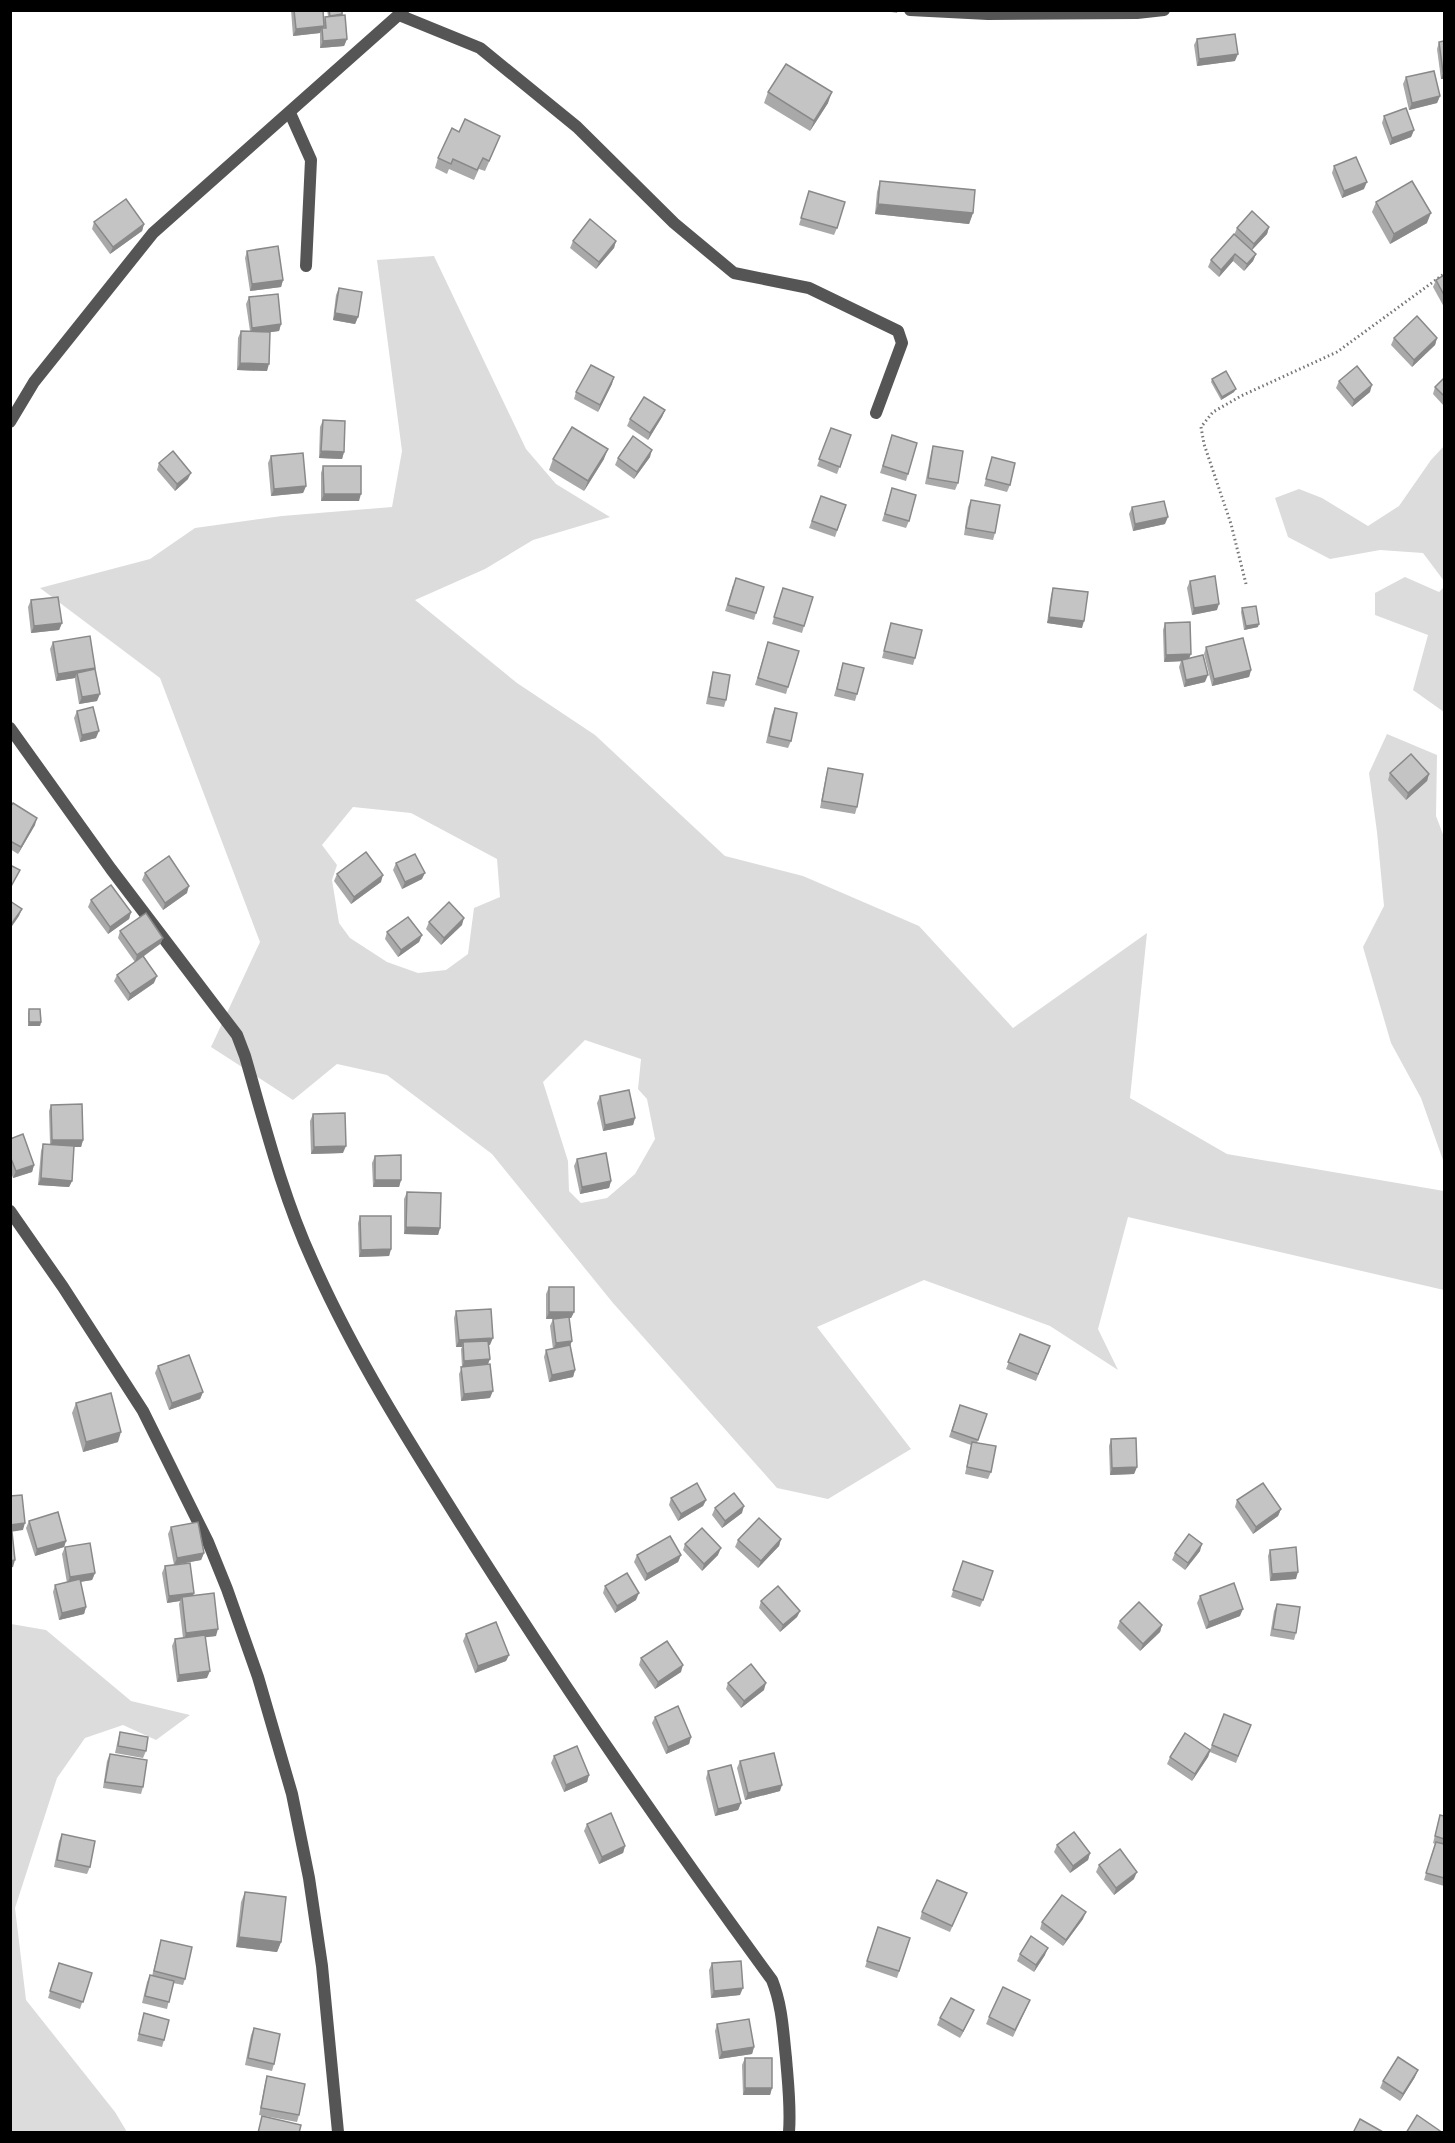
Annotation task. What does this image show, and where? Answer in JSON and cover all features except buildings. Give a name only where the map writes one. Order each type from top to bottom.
[{"type":"street","points":[[910,10],[988,14],[1164,10]]},
{"type":"street","points":[[10,422],[34,382],[153,233],[401,13],[480,48],[577,127],[674,223],[734,273],[809,288],[898,331],[902,343],[876,413]]},
{"type":"street","points":[[290,112],[311,160],[306,266]]},
{"type":"street","points":[[10,728],[111,869],[237,1035],[284,1192],[312,1260],[349,1336],[419,1458],[569,1693],[660,1825],[772,1980],[780,1998],[790,2105],[789,2133]]},
{"type":"street","points":[[10,1211],[63,1287],[143,1411],[208,1542],[231,1600],[277,1739],[303,1847],[322,1966],[338,2133]]},
{"type":"path","points":[[1246,584],[1231,524],[1204,444],[1201,427],[1213,412],[1242,396],[1337,352],[1444,274]]},
{"type":"shaded area","points":[[434,256],[526,449],[556,484],[610,517],[533,540],[485,569],[415,600],[517,683],[595,735],[725,856],[803,876],[919,926],[1013,1028],[1147,933],[1130,1098],[1227,1154],[1444,1191],[1444,1290],[1128,1217],[1098,1329],[1118,1370],[1050,1326],[924,1280],[817,1327],[911,1449],[828,1499],[777,1488],[613,1303],[492,1154],[387,1075],[337,1064],[293,1100],[211,1047],[260,942],[160,678],[40,588],[150,559],[195,528],[282,516],[392,507],[402,451],[377,260]],"holes":[[[353,807],[411,813],[497,859],[500,897],[474,908],[468,954],[446,970],[418,973],[387,962],[350,938],[339,923],[332,880],[337,865],[322,845]],[[585,1040],[641,1059],[638,1089],[647,1099],[655,1139],[635,1174],[607,1198],[581,1203],[569,1191],[568,1161],[543,1082]]]},
{"type":"shaded area","points":[[1444,446],[1444,581],[1423,553],[1380,550],[1330,559],[1288,537],[1275,498],[1299,489],[1322,498],[1368,526],[1399,506],[1431,460]]},
{"type":"shaded area","points":[[1405,577],[1439,592],[1444,587],[1444,712],[1413,690],[1428,635],[1375,615],[1375,593]]},
{"type":"shaded area","points":[[1387,734],[1437,755],[1436,816],[1444,837],[1444,1163],[1421,1098],[1391,1043],[1363,947],[1384,906],[1369,773]]},
{"type":"shaded area","points":[[11,1624],[46,1630],[131,1701],[190,1715],[156,1740],[123,1725],[85,1738],[57,1778],[15,1908],[26,2000],[115,2112],[127,2132],[11,2132]]}]
